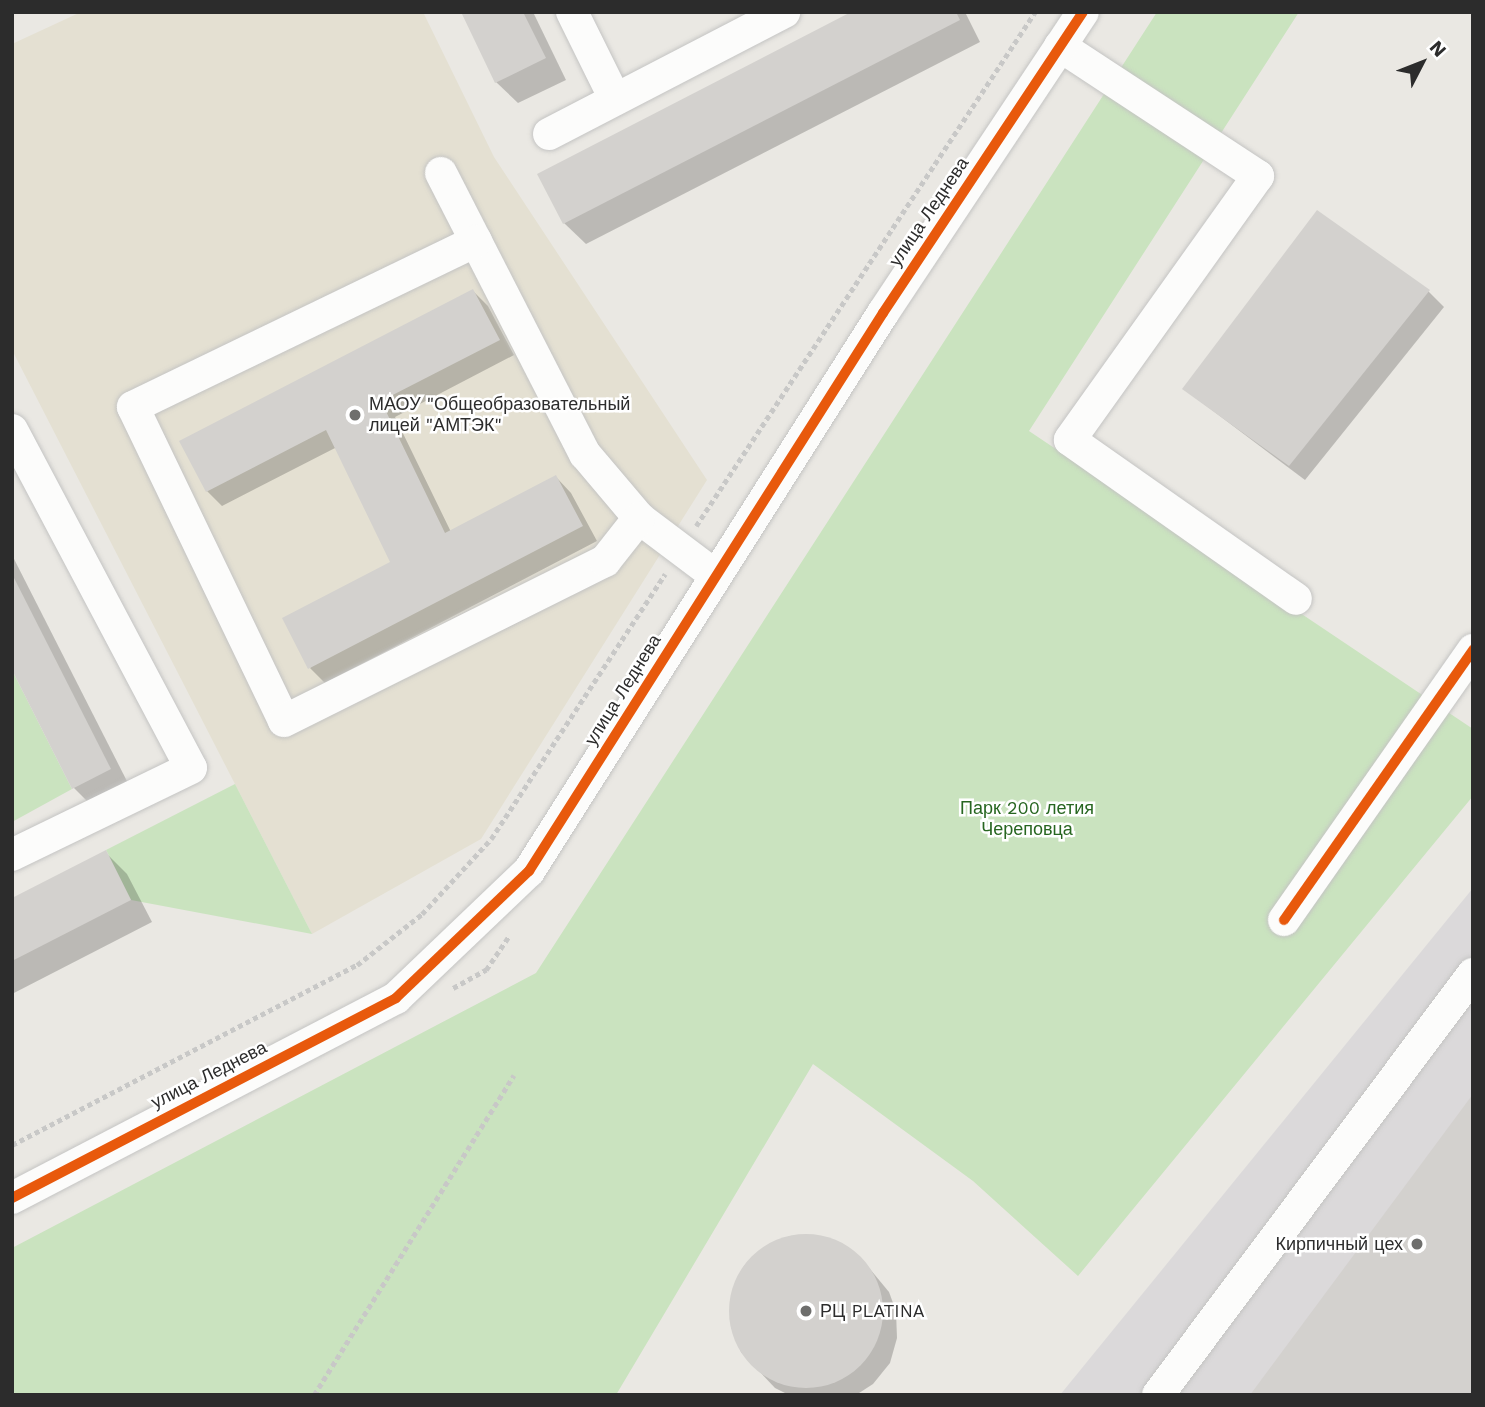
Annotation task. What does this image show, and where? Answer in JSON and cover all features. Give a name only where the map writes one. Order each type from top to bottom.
[{"type":"street","points":[[572,12],[615,99]]},
{"type":"street","points":[[549,134],[784,12]]},
{"type":"street","name":"улица Леднева","points":[[12,1198],[396,998],[529,871],[883,313],[1083,12]]},
{"type":"street","points":[[1060,46],[1258,176],[1070,440],[1296,599]]},
{"type":"street","points":[[441,173],[585,454],[639,517],[716,576]]},
{"type":"street","points":[[476,241],[133,407],[284,721],[605,561],[639,517]]},
{"type":"street","points":[[12,430],[191,768],[12,855]]},
{"type":"street","points":[[1284,920],[1473,650]]},
{"type":"street","points":[[1158,1395],[1473,974]]},
{"type":"path","points":[[12,1145],[357,965],[422,914],[491,839],[1035,12]]},
{"type":"path","points":[[314,1395],[514,1074]]},
{"type":"shaded area","name":"МАОУ \"Общеобразовательный лицей \"АМТЭК\"","points":[[81,12],[423,12],[494,157],[707,480],[481,839],[312,934],[12,350],[12,44]]},
{"type":"shaded area","points":[[1473,888],[1473,1395],[1060,1395]]},
{"type":"green space","name":"Парк 200 летия Череповца","points":[[1157,12],[1299,12],[1029,431],[1473,729],[1473,796],[1078,1276],[973,1181],[813,1064],[616,1395],[12,1395],[12,1248],[536,973]]},
{"type":"green space","points":[[12,670],[72,789],[12,822]]},
{"type":"green space","points":[[235,784],[312,934],[131,900],[106,850]]},
{"type":"building","points":[[461,12],[523,12],[546,58],[495,83]]},
{"type":"building","points":[[851,12],[956,12],[960,20],[563,224],[537,174]]},
{"type":"building","points":[[1317,210],[1430,290],[1289,466],[1182,389]]},
{"type":"building","points":[[473,289],[500,340],[381,401],[445,533],[556,475],[583,526],[308,669],[282,618],[390,562],[326,430],[206,492],[179,441]]},
{"type":"building","points":[[12,574],[111,769],[72,789],[12,670]]},
{"type":"building","points":[[106,850],[131,900],[12,961],[12,898]]},
{"type":"building","name":"Кирпичный цех","points":[[1473,1094],[1473,1395],[1250,1395]]},
{"type":"building","name":"РЦ PLATINA","points":[[806,1234],[836,1240],[861,1256],[877,1281],[883,1311],[877,1341],[861,1366],[836,1382],[806,1388],[776,1382],[751,1366],[735,1341],[729,1311],[735,1281],[751,1256],[776,1240]]},
{"type":"cycle path","points":[[12,1198],[396,998],[529,871],[883,313],[1083,12]]},
{"type":"cycle path","points":[[1284,920],[1473,650]]},
{"type":"place","name":"МАОУ \"Общеобразовательный лицей \"АМТЭК\"","points":[[355,415]]},
{"type":"place","name":"Кирпичный цех","points":[[1417,1244]]},
{"type":"place","name":"РЦ PLATINA","points":[[806,1311]]}]
